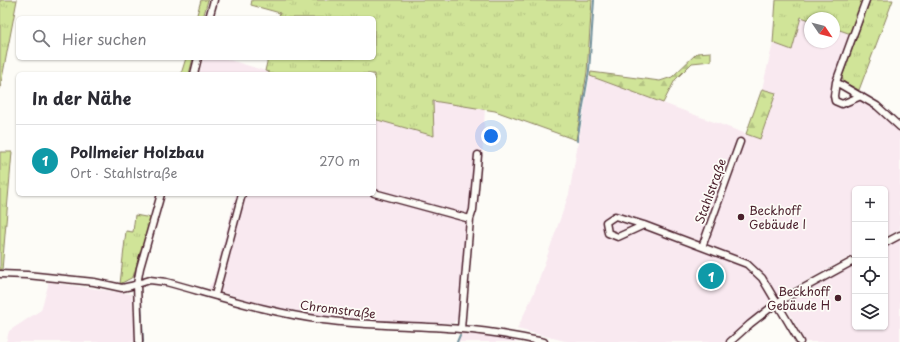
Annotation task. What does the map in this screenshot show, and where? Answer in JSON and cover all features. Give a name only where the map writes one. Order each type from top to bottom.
[{"type":"street","points":[[210,16],[214,0]]},
{"type":"street","points":[[861,96],[842,104],[836,101],[834,96],[836,82],[866,0]]},
{"type":"street","points":[[194,72],[198,60]]},
{"type":"street","points":[[836,82],[877,106],[900,127]]},
{"type":"street","name":"Stahlstraße","points":[[702,247],[740,142]]},
{"type":"street","points":[[461,329],[470,219],[473,210],[478,155]]},
{"type":"street","points":[[376,194],[470,219]]},
{"type":"street","points":[[140,342],[137,284],[140,268],[160,196]]},
{"type":"street","points":[[215,296],[241,196]]},
{"type":"street","points":[[644,225],[618,237],[608,233],[606,222],[616,216],[644,225],[747,264],[762,278],[778,302],[800,342]]},
{"type":"street","points":[[888,241],[900,235]]},
{"type":"street","points":[[730,342],[778,302],[852,262]]},
{"type":"street","name":"Chromstraße","points":[[0,274],[27,275],[94,282],[122,288],[150,280],[166,282],[266,310],[323,320],[461,329],[511,334],[544,342]]},
{"type":"shaded area","points":[[801,17],[804,18],[804,48],[840,48],[840,30],[851,34],[830,89],[830,98],[834,104],[842,108],[859,101],[863,101],[875,109],[900,132],[900,229],[888,235],[888,186],[852,186],[852,256],[771,300],[760,312],[726,342],[569,342],[517,329],[534,293],[569,194],[590,76],[760,139],[775,93],[762,89],[773,43],[792,50]]},
{"type":"shaded area","points":[[202,60],[230,60],[269,72],[200,72]]},
{"type":"shaded area","points":[[433,101],[485,108],[482,162],[475,161],[460,317],[453,323],[382,321],[326,316],[268,306],[208,288],[213,281],[235,196],[376,196],[376,120],[433,136]]},
{"type":"shaded area","name":"Beckhoff Gebäude H","points":[[900,240],[900,342],[805,342],[789,312],[793,299],[852,267],[852,330],[888,330],[888,246]]},
{"type":"shaded area","points":[[48,282],[132,294],[135,342],[6,342],[9,331],[41,310]]},
{"type":"shaded area","points":[[462,332],[509,337],[529,342],[458,342]]},
{"type":"green space","points":[[0,0],[17,0],[0,89]]},
{"type":"green space","points":[[201,0],[208,0],[204,16],[197,16]]},
{"type":"green space","points":[[252,0],[592,0],[587,72],[576,140],[495,111],[433,101],[434,136],[376,120],[376,72],[265,71],[268,60],[376,60],[376,16],[279,16],[280,13],[251,5]]},
{"type":"green space","points":[[776,0],[863,0],[851,34],[840,30],[840,12],[804,12],[804,18],[801,17],[792,50],[773,43]]},
{"type":"green space","points":[[870,0],[893,0],[859,90],[844,82],[842,77]]},
{"type":"green space","points":[[711,52],[711,61],[692,63],[675,80],[663,103],[590,76],[591,72],[660,81],[672,77],[697,53]]},
{"type":"green space","points":[[185,60],[192,60],[190,72],[182,72]]},
{"type":"green space","points":[[762,89],[776,93],[760,139],[746,134]]},
{"type":"green space","points":[[0,152],[12,152],[2,270],[0,270]]},
{"type":"green space","points":[[135,215],[151,218],[133,277],[120,284],[126,231],[133,232]]},
{"type":"waterway","points":[[577,141],[589,71],[594,0]]},
{"type":"waterway","points":[[842,74],[856,36]]},
{"type":"waterway","points":[[141,302],[143,342]]},
{"type":"waterway","points":[[457,342],[460,335]]},
{"type":"place","name":"Beckhoff Gebäude I","points":[[741,217]]},
{"type":"place","name":"Pollmeier Holzbau","points":[[711,276]]},
{"type":"place","name":"Beckhoff Gebäude H","points":[[838,298]]}]
